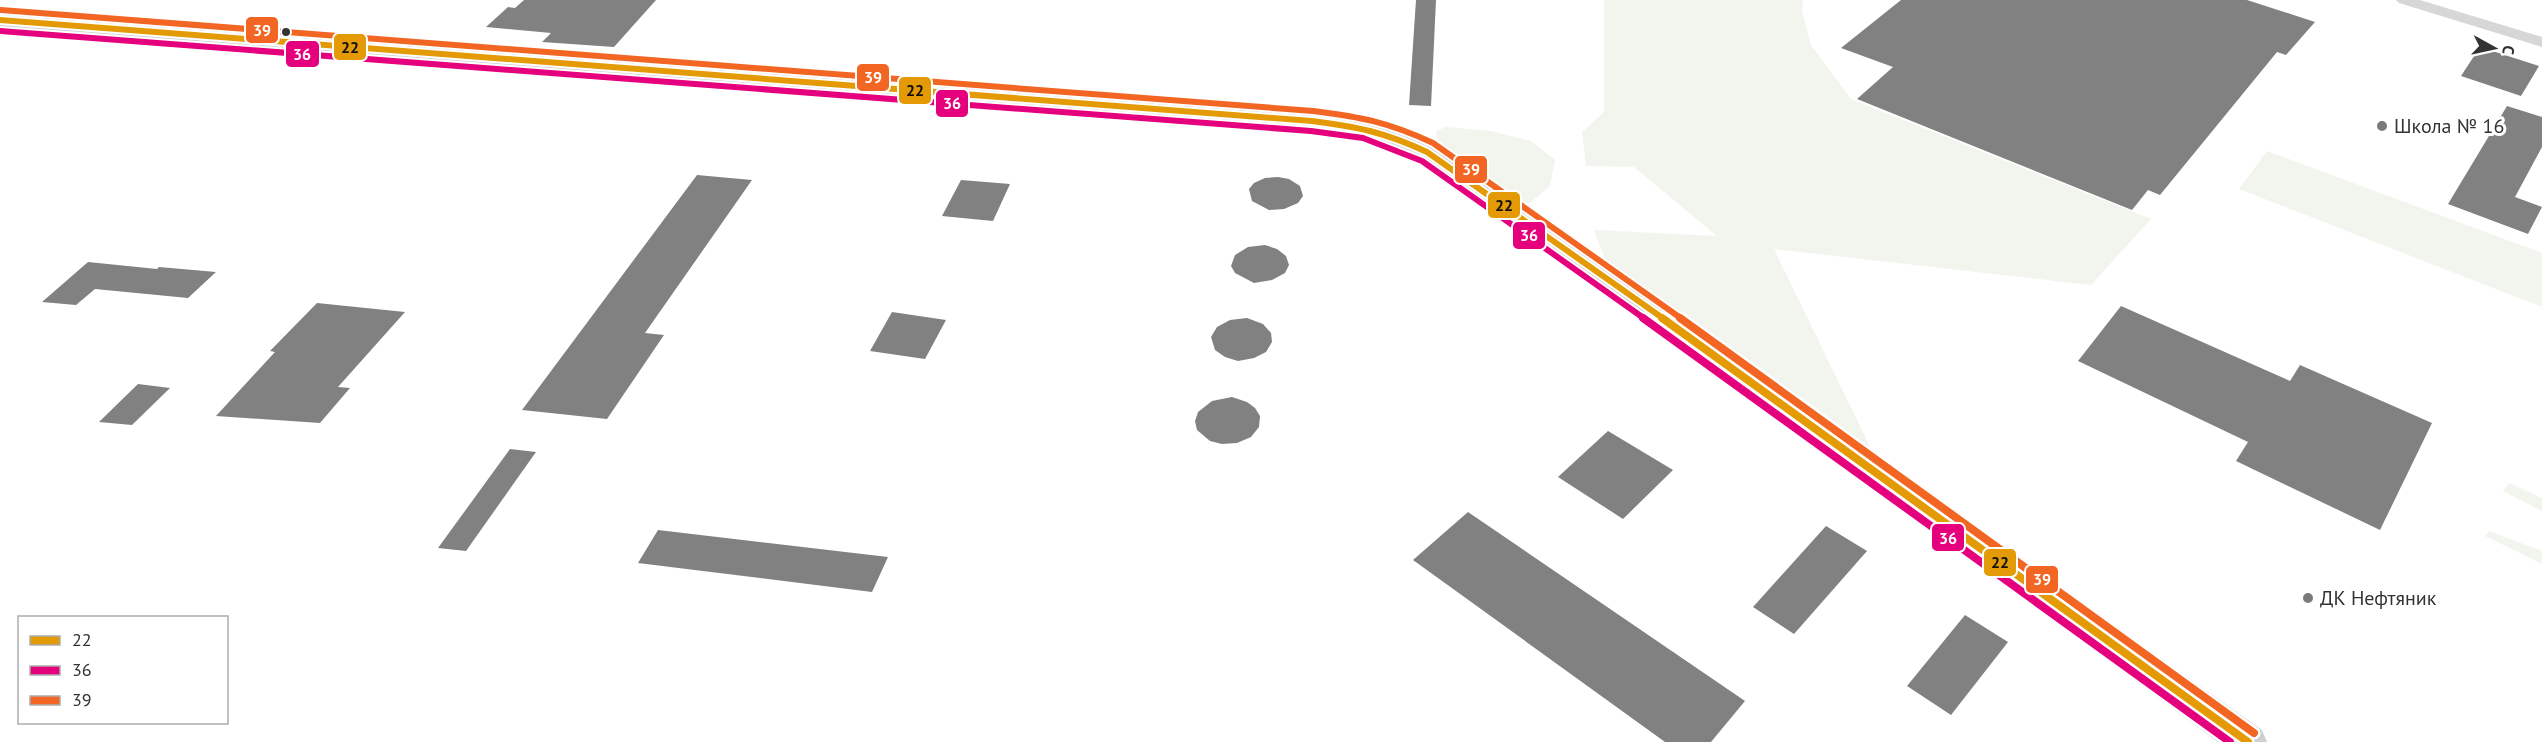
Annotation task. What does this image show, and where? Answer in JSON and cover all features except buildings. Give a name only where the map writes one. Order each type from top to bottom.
[{"type":"street","points":[[2404,0],[2542,42]]},
{"type":"street","points":[[0,20],[1312,121],[1365,128],[1397,138],[1427,152],[1556,241],[2248,742]]},
{"type":"shaded area","points":[[1604,0],[1803,0],[1802,11],[1811,45],[1851,99],[2151,219],[2091,285],[1774,249],[1873,453],[1622,277],[1604,257],[1594,230],[1717,236],[1634,167],[1586,166],[1582,132],[1604,112]]},
{"type":"shaded area","points":[[1446,127],[1491,131],[1531,141],[1555,160],[1550,186],[1530,203],[1518,203],[1438,149],[1436,131]]},
{"type":"shaded area","points":[[2267,151],[2542,253],[2542,307],[2239,189]]},
{"type":"shaded area","points":[[2509,483],[2542,498],[2542,511],[2503,491]]},
{"type":"shaded area","points":[[2489,531],[2542,551],[2542,564],[2485,536]]},
{"type":"transit line","name":"39","points":[[1,10],[1313,111],[1368,118],[1401,128],[1433,143],[1562,232],[2254,733]]},
{"type":"transit line","name":"22","points":[[0,20],[1312,121],[1365,128],[1397,138],[1427,152],[1556,241],[2248,742]]},
{"type":"transit line","name":"36","points":[[0,31],[1311,131],[1363,138],[1422,161],[1550,250],[2230,742]]},
{"type":"place","name":"Школа № 16","points":[[2382,126]]},
{"type":"place","name":"ДК Нефтяник","points":[[2308,598]]}]
